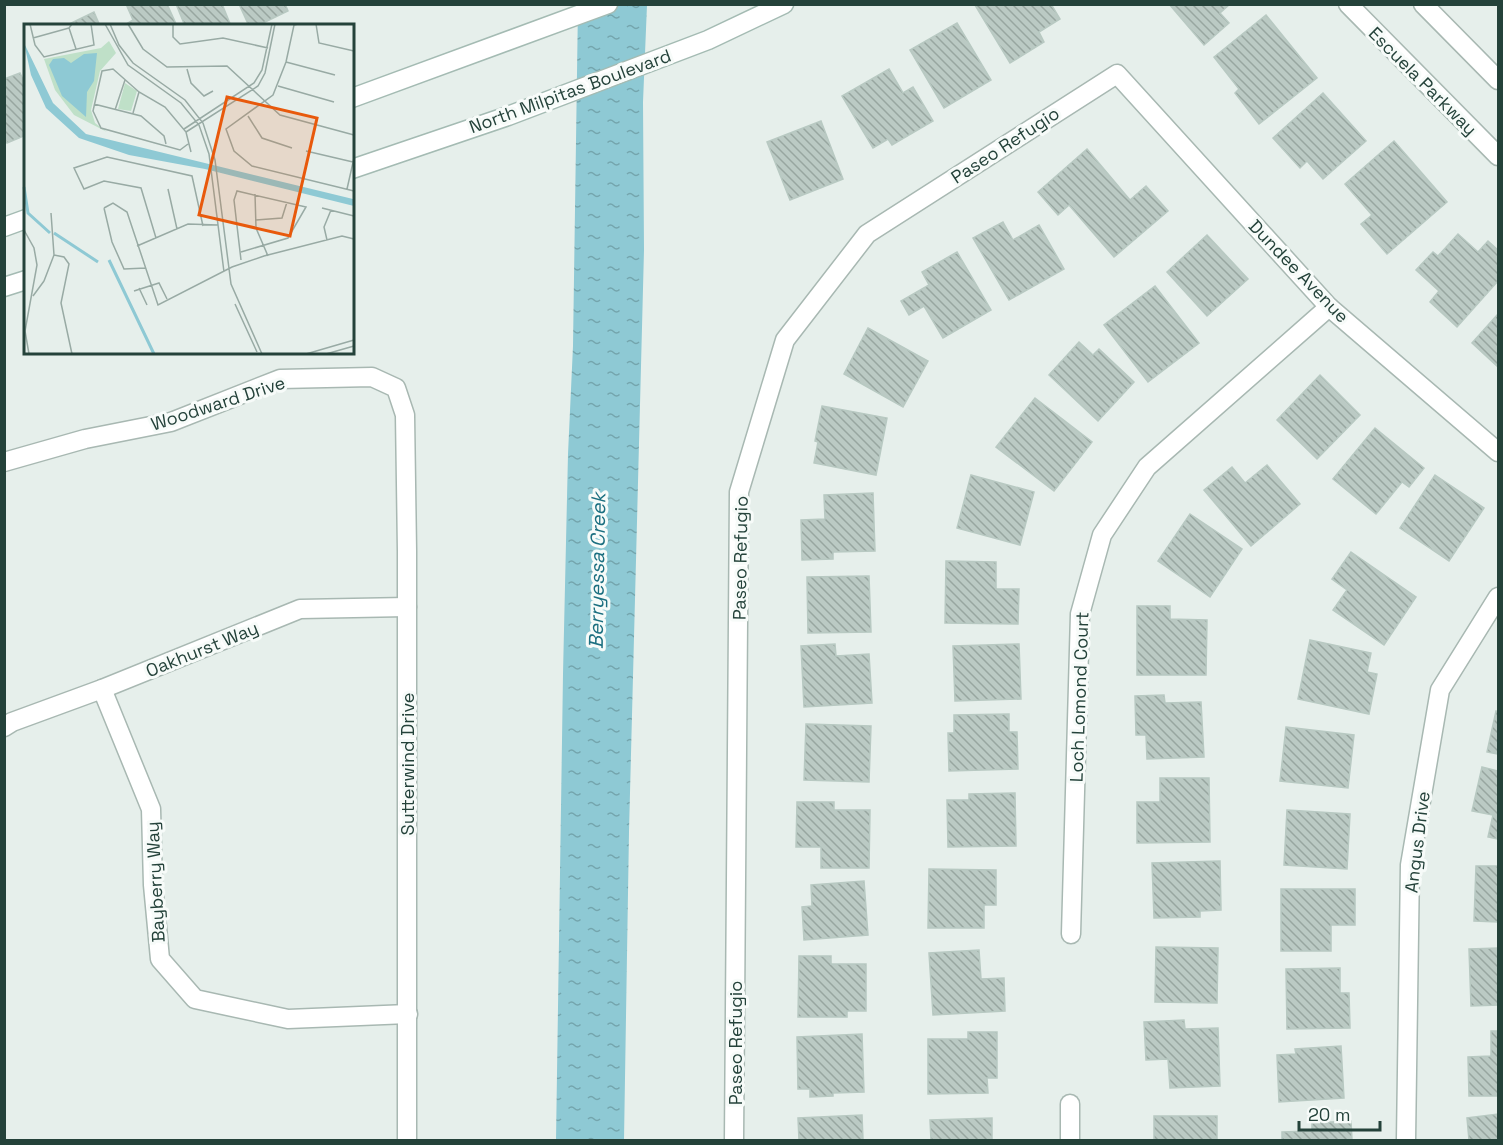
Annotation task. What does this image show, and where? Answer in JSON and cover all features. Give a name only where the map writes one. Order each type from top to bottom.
[{"type":"street","points":[[354,97],[608,4]]},
{"type":"street","name":"North Milpitas Boulevard","points":[[354,168],[508,116],[708,40],[784,4]]},
{"type":"street","name":"Escuela Parkway","points":[[1348,4],[1498,156]]},
{"type":"street","points":[[1423,4],[1498,80]]},
{"type":"street","name":"Dundee Avenue","points":[[1117,74],[1329,307],[1498,452]]},
{"type":"street","name":"Paseo Refugio","points":[[734,1140],[739,492],[785,340],[867,234],[1117,74]]},
{"type":"street","points":[[4,227],[24,220]]},
{"type":"street","points":[[4,287],[24,281]]},
{"type":"street","name":"Loch Lomond Court","points":[[1071,934],[1080,614],[1102,535],[1147,467],[1329,307]]},
{"type":"street","name":"Woodward Drive","points":[[4,462],[86,439],[171,422],[280,379],[372,376],[396,388]]},
{"type":"street","name":"Sutterwind Drive","points":[[396,388],[405,415],[407,1140]]},
{"type":"street","name":"Angus Drive","points":[[1406,1140],[1410,865],[1440,690],[1498,597]]},
{"type":"street","name":"Oakhurst Way","points":[[4,727],[300,609],[407,607]]},
{"type":"street","name":"Bayberry Way","points":[[102,689],[151,809],[153,885],[160,959],[195,999],[288,1019],[408,1014]]},
{"type":"street","points":[[1070,1104],[1070,1140]]},
{"type":"water","name":"Berryessa Creek","points":[[578,5],[647,5],[643,102],[644,250],[629,832],[624,1140],[556,1140],[563,674],[573,346]]},
{"type":"building","points":[[126,4],[167,4],[176,24],[126,24],[133,20]]},
{"type":"building","points":[[176,4],[222,4],[230,24],[184,24]]},
{"type":"building","points":[[239,4],[285,4],[288,11],[261,24],[248,24]]},
{"type":"building","points":[[976,4],[1051,4],[1060,19],[1039,32],[1044,42],[1010,63]]},
{"type":"building","points":[[1169,4],[1230,4],[1220,13],[1229,23],[1204,45]]},
{"type":"building","points":[[94,12],[99,24],[69,24]]},
{"type":"building","points":[[1266,15],[1317,78],[1259,124],[1235,93],[1239,89],[1214,57]]},
{"type":"building","points":[[957,23],[991,80],[944,108],[910,50]]},
{"type":"building","points":[[889,69],[903,93],[913,87],[933,121],[892,145],[888,139],[873,148],[842,96]]},
{"type":"building","points":[[20,73],[24,82],[24,136],[7,143],[4,136],[4,79]]},
{"type":"building","points":[[1323,93],[1366,141],[1323,179],[1307,161],[1300,168],[1273,138]]},
{"type":"building","points":[[821,121],[843,179],[790,200],[767,142]]},
{"type":"building","points":[[1394,141],[1447,202],[1387,254],[1361,224],[1372,215],[1345,184]]},
{"type":"building","points":[[1087,149],[1130,200],[1146,186],[1168,211],[1114,257],[1069,205],[1058,215],[1038,192]]},
{"type":"building","points":[[1003,222],[1013,240],[1039,225],[1064,269],[1009,300],[973,238]]},
{"type":"building","points":[[1458,234],[1478,252],[1488,241],[1498,250],[1498,281],[1457,327],[1430,302],[1439,291],[1416,270],[1433,252],[1438,256]]},
{"type":"building","points":[[1207,235],[1248,279],[1207,316],[1167,272]]},
{"type":"building","points":[[957,252],[991,310],[943,338],[924,306],[909,315],[901,301],[929,285],[922,272]]},
{"type":"building","points":[[1155,286],[1199,343],[1148,382],[1104,325]]},
{"type":"building","points":[[1498,314],[1498,367],[1472,343]]},
{"type":"building","points":[[868,328],[928,361],[903,407],[844,374]]},
{"type":"building","points":[[1079,342],[1093,355],[1099,349],[1134,382],[1098,421],[1049,375]]},
{"type":"building","points":[[1320,375],[1360,415],[1317,459],[1277,420]]},
{"type":"building","points":[[1035,398],[1092,442],[1054,491],[996,447]]},
{"type":"building","points":[[822,406],[887,418],[876,475],[814,463],[818,442],[815,441]]},
{"type":"building","points":[[1375,428],[1424,468],[1409,487],[1402,482],[1376,514],[1333,479]]},
{"type":"building","points":[[1267,465],[1300,504],[1251,546],[1204,490],[1232,467],[1245,483]]},
{"type":"building","points":[[971,475],[1034,492],[1020,545],[957,528]]},
{"type":"building","points":[[1435,475],[1484,508],[1449,561],[1400,528]]},
{"type":"building","points":[[873,493],[875,551],[833,552],[833,559],[802,560],[801,520],[825,519],[824,495]]},
{"type":"building","points":[[1190,514],[1242,549],[1210,597],[1158,561]]},
{"type":"building","points":[[1351,552],[1416,597],[1384,645],[1333,610],[1347,590],[1332,579]]},
{"type":"building","points":[[946,561],[996,562],[996,589],[1019,589],[1018,624],[945,623]]},
{"type":"building","points":[[869,576],[871,632],[808,633],[807,577]]},
{"type":"building","points":[[1137,606],[1170,606],[1170,619],[1207,620],[1206,675],[1137,675]]},
{"type":"building","points":[[1310,640],[1371,653],[1367,672],[1377,674],[1369,714],[1298,699]]},
{"type":"building","points":[[835,644],[836,656],[869,654],[872,703],[804,707],[801,646]]},
{"type":"building","points":[[1019,644],[1021,699],[955,701],[953,646]]},
{"type":"building","points":[[1164,695],[1165,703],[1201,702],[1204,757],[1147,759],[1146,735],[1136,735],[1135,696]]},
{"type":"building","points":[[1496,711],[1498,712],[1498,754],[1487,752]]},
{"type":"building","points":[[1009,714],[1009,732],[1017,732],[1018,769],[949,771],[948,733],[954,733],[954,715]]},
{"type":"building","points":[[806,724],[871,726],[869,782],[804,780]]},
{"type":"building","points":[[1286,727],[1354,735],[1348,788],[1280,781]]},
{"type":"building","points":[[1482,767],[1498,771],[1498,839],[1488,837],[1493,815],[1472,811]]},
{"type":"building","points":[[1160,778],[1209,778],[1210,842],[1137,843],[1137,802],[1160,802]]},
{"type":"building","points":[[1015,793],[1016,846],[948,847],[947,800],[969,800],[969,794]]},
{"type":"building","points":[[797,802],[834,802],[834,810],[870,810],[869,868],[821,868],[821,847],[796,847]]},
{"type":"building","points":[[1287,810],[1350,814],[1347,869],[1284,865]]},
{"type":"building","points":[[1220,861],[1221,910],[1200,911],[1200,917],[1154,918],[1152,863]]},
{"type":"building","points":[[1476,866],[1498,866],[1498,922],[1474,921]]},
{"type":"building","points":[[929,869],[996,870],[996,905],[984,905],[984,928],[928,928]]},
{"type":"building","points":[[864,881],[868,935],[804,940],[802,907],[812,906],[811,885]]},
{"type":"building","points":[[1281,889],[1355,889],[1355,925],[1331,925],[1331,951],[1281,951]]},
{"type":"building","points":[[1156,947],[1218,948],[1217,1003],[1155,1002]]},
{"type":"building","points":[[1498,948],[1498,1005],[1471,1006],[1469,949]]},
{"type":"building","points":[[979,950],[981,979],[1004,978],[1005,1011],[933,1015],[929,953]]},
{"type":"building","points":[[799,956],[831,956],[831,964],[866,964],[866,1011],[847,1011],[847,1017],[798,1017]]},
{"type":"building","points":[[1340,968],[1340,993],[1349,993],[1350,1028],[1287,1029],[1286,969]]},
{"type":"building","points":[[1184,1020],[1185,1029],[1218,1028],[1220,1086],[1170,1088],[1168,1059],[1146,1060],[1144,1022]]},
{"type":"building","points":[[1491,1031],[1498,1031],[1498,1096],[1469,1096],[1468,1057],[1491,1056]]},
{"type":"building","points":[[968,1032],[997,1032],[997,1078],[987,1078],[988,1093],[928,1094],[928,1039],[968,1039]]},
{"type":"building","points":[[862,1034],[864,1092],[833,1093],[833,1096],[810,1097],[810,1089],[798,1089],[797,1037]]},
{"type":"building","points":[[1341,1046],[1344,1098],[1279,1102],[1277,1055],[1296,1054],[1295,1049]]},
{"type":"building","points":[[1498,1114],[1498,1140],[1469,1140],[1467,1118]]},
{"type":"building","points":[[862,1115],[863,1140],[799,1140],[798,1118]]},
{"type":"building","points":[[1154,1116],[1217,1116],[1217,1140],[1154,1140]]},
{"type":"building","points":[[992,1118],[992,1140],[931,1140],[930,1120]]},
{"type":"building","points":[[1351,1121],[1352,1140],[1282,1140],[1282,1132],[1312,1131],[1312,1123]]}]
